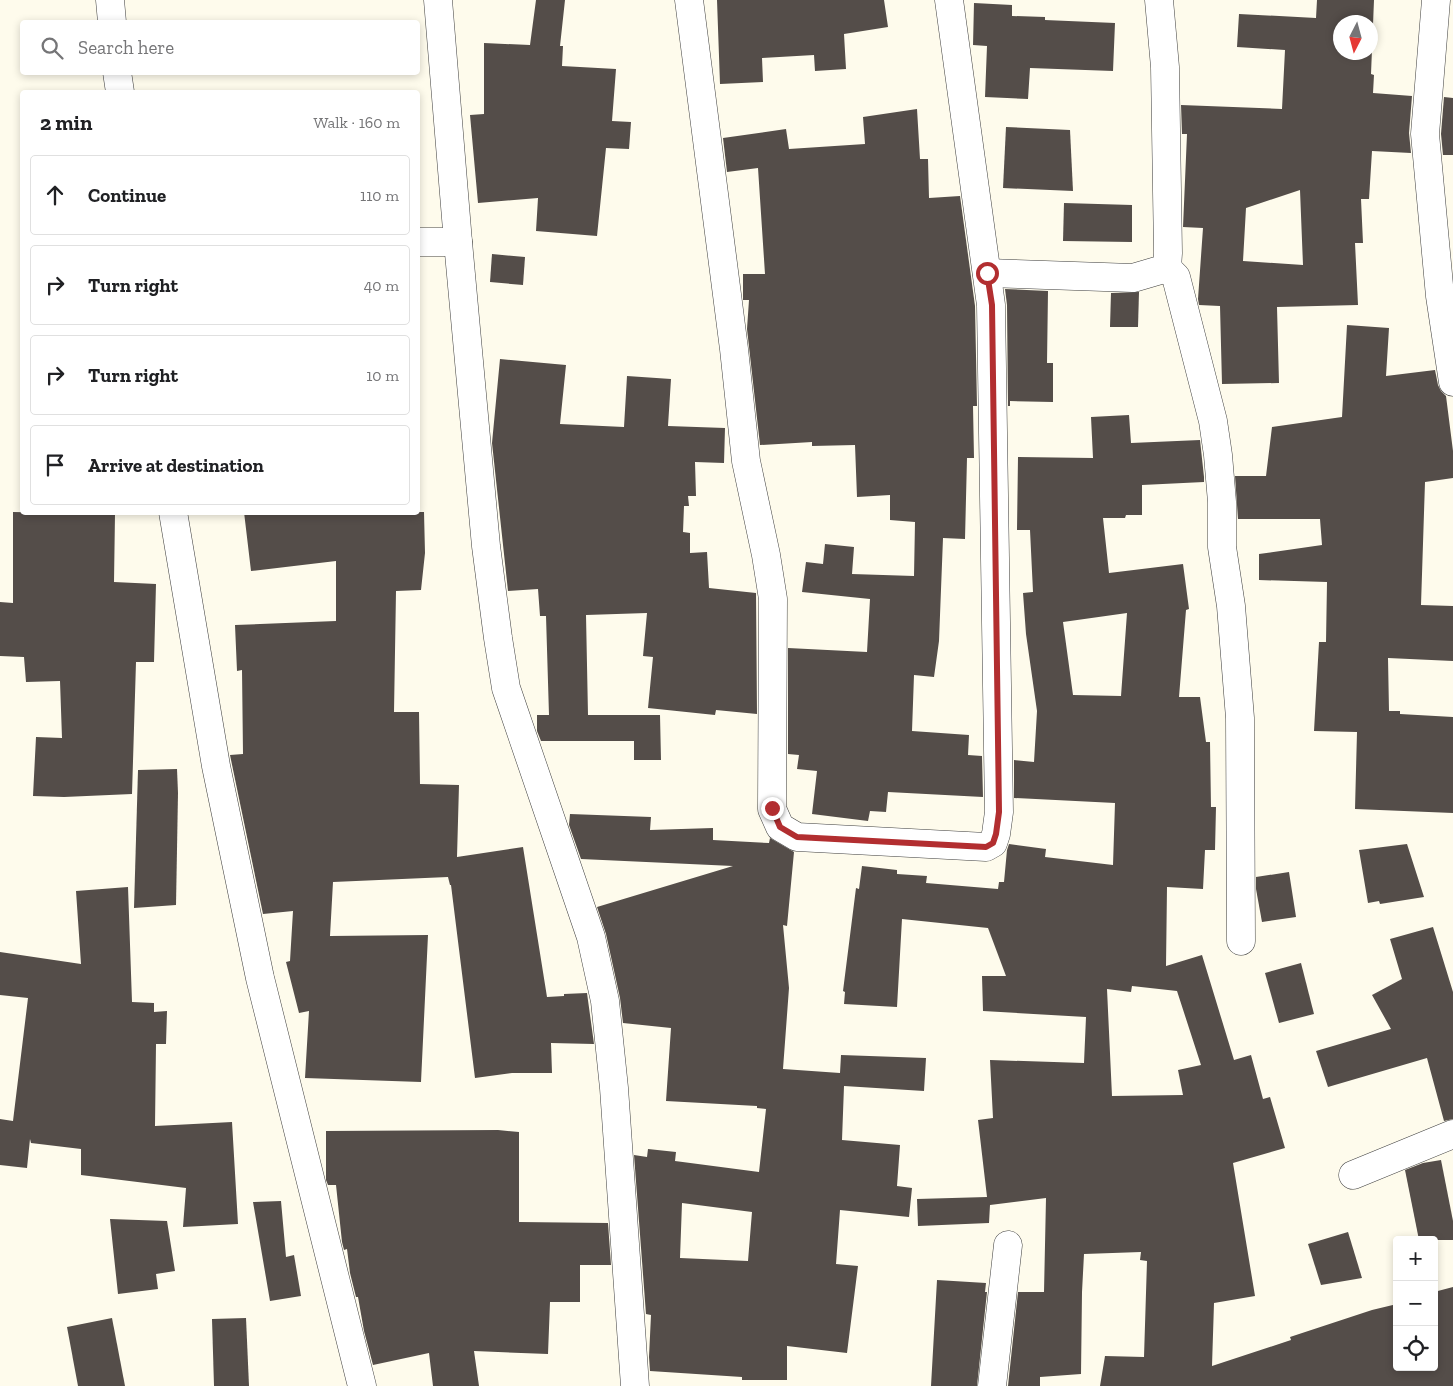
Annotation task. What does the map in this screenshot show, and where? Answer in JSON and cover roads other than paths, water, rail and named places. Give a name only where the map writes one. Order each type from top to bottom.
[{"type":"street","points":[[110,0],[112,20]]},
{"type":"street","points":[[438,0],[486,546],[498,638],[506,688],[591,937],[605,1002],[614,1088],[635,1386]]},
{"type":"street","points":[[689,0],[734,349],[746,461],[766,555],[773,599],[772,808],[780,827],[797,837],[986,847],[993,843],[999,812],[992,305],[949,0]]},
{"type":"street","points":[[1159,0],[1164,68],[1167,268],[1176,277],[1213,421],[1218,454],[1222,502],[1222,547],[1231,606],[1240,718],[1241,941]]},
{"type":"street","points":[[1436,0],[1425,134],[1440,296],[1453,382]]},
{"type":"street","points":[[118,75],[120,90]]},
{"type":"street","points":[[420,242],[458,242]]},
{"type":"street","points":[[987,273],[1133,278],[1167,268]]},
{"type":"street","points":[[174,515],[216,766],[260,978],[362,1386]]},
{"type":"street","points":[[1354,1175],[1453,1134]]},
{"type":"street","points":[[992,1386],[1008,1245]]}]
